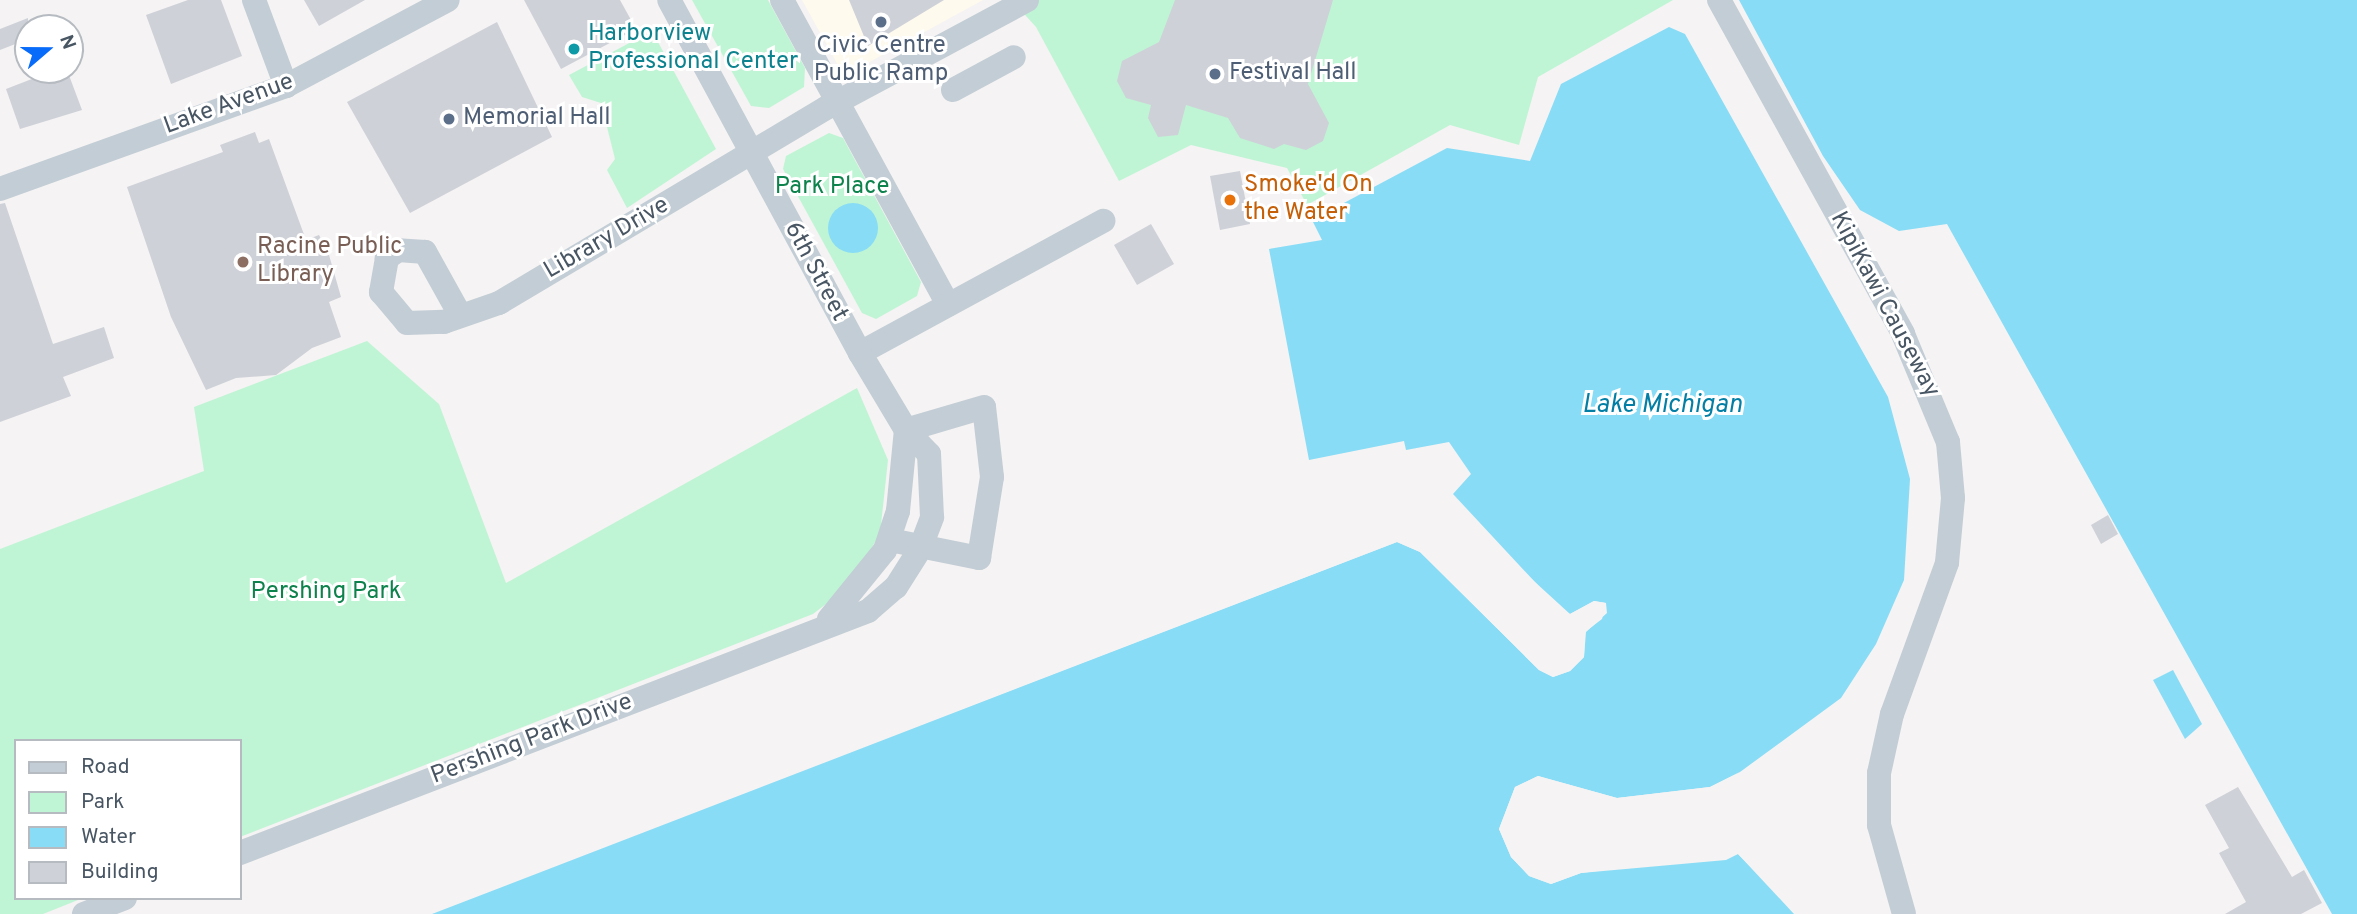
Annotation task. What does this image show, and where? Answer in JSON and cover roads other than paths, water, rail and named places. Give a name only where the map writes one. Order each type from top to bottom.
[{"type":"street","points":[[254,0],[286,86]]},
{"type":"street","name":"Lake Avenue","points":[[0,189],[286,86],[448,0]]},
{"type":"street","name":"6th Street","points":[[669,0],[860,353],[906,430],[929,454],[934,485],[920,549]]},
{"type":"street","points":[[782,0],[948,305]]},
{"type":"street","name":"Library Drive","points":[[459,313],[499,303],[837,102],[1027,0]]},
{"type":"street","name":"KipiKawi Causeway","points":[[1719,0],[1903,334],[1948,442],[1954,498],[1947,564],[1892,714],[1879,773],[1879,825],[1904,914]]},
{"type":"street","points":[[953,90],[1014,57]]},
{"type":"street","points":[[860,353],[1103,221]]},
{"type":"street","points":[[984,407],[992,477],[979,558],[920,549],[890,540],[906,430],[984,407]]},
{"type":"street","name":"Pershing Park Drive","points":[[823,625],[874,572],[890,540]]},
{"type":"street","name":"Pershing Park Drive","points":[[242,852],[884,600],[920,549]]},
{"type":"street","points":[[84,914],[120,900]]},
{"type":"water","points":[[1739,0],[2357,0],[2357,914],[2332,914],[1947,224],[1899,231],[1860,210],[1823,156]]},
{"type":"water","name":"Lake Michigan","points":[[1669,27],[1685,34],[1888,397],[1910,479],[1904,580],[1876,644],[1841,698],[1740,772],[1710,787],[1617,798],[1538,776],[1515,787],[1499,829],[1511,857],[1529,876],[1551,884],[1581,873],[1726,860],[1738,854],[1794,914],[432,914],[1397,542],[1420,552],[1539,670],[1553,677],[1570,671],[1584,657],[1585,632],[1602,619],[1606,603],[1594,601],[1570,614],[1503,553],[1453,494],[1471,474],[1449,442],[1406,450],[1404,441],[1309,460],[1269,249],[1322,240],[1312,220],[1447,148],[1530,161],[1561,84]]},
{"type":"water","points":[[853,203],[871,210],[878,228],[871,246],[853,253],[835,246],[828,228],[835,210]]},
{"type":"water","points":[[2173,670],[2202,724],[2185,739],[2153,680]]},
{"type":"place","name":"Civic Centre Public Ramp","points":[[881,22]]},
{"type":"place","name":"Harborview Professional Center","points":[[574,49]]},
{"type":"place","name":"Festival Hall","points":[[1215,74]]},
{"type":"place","name":"Memorial Hall","points":[[449,119]]},
{"type":"place","name":"Smoke'd On the Water","points":[[1230,200]]},
{"type":"place","name":"Racine Public Library","points":[[243,262]]},
{"type":"park label","name":"Park Place","points":[[832,188]]},
{"type":"park label","name":"Pershing Park","points":[[326,593]]}]
